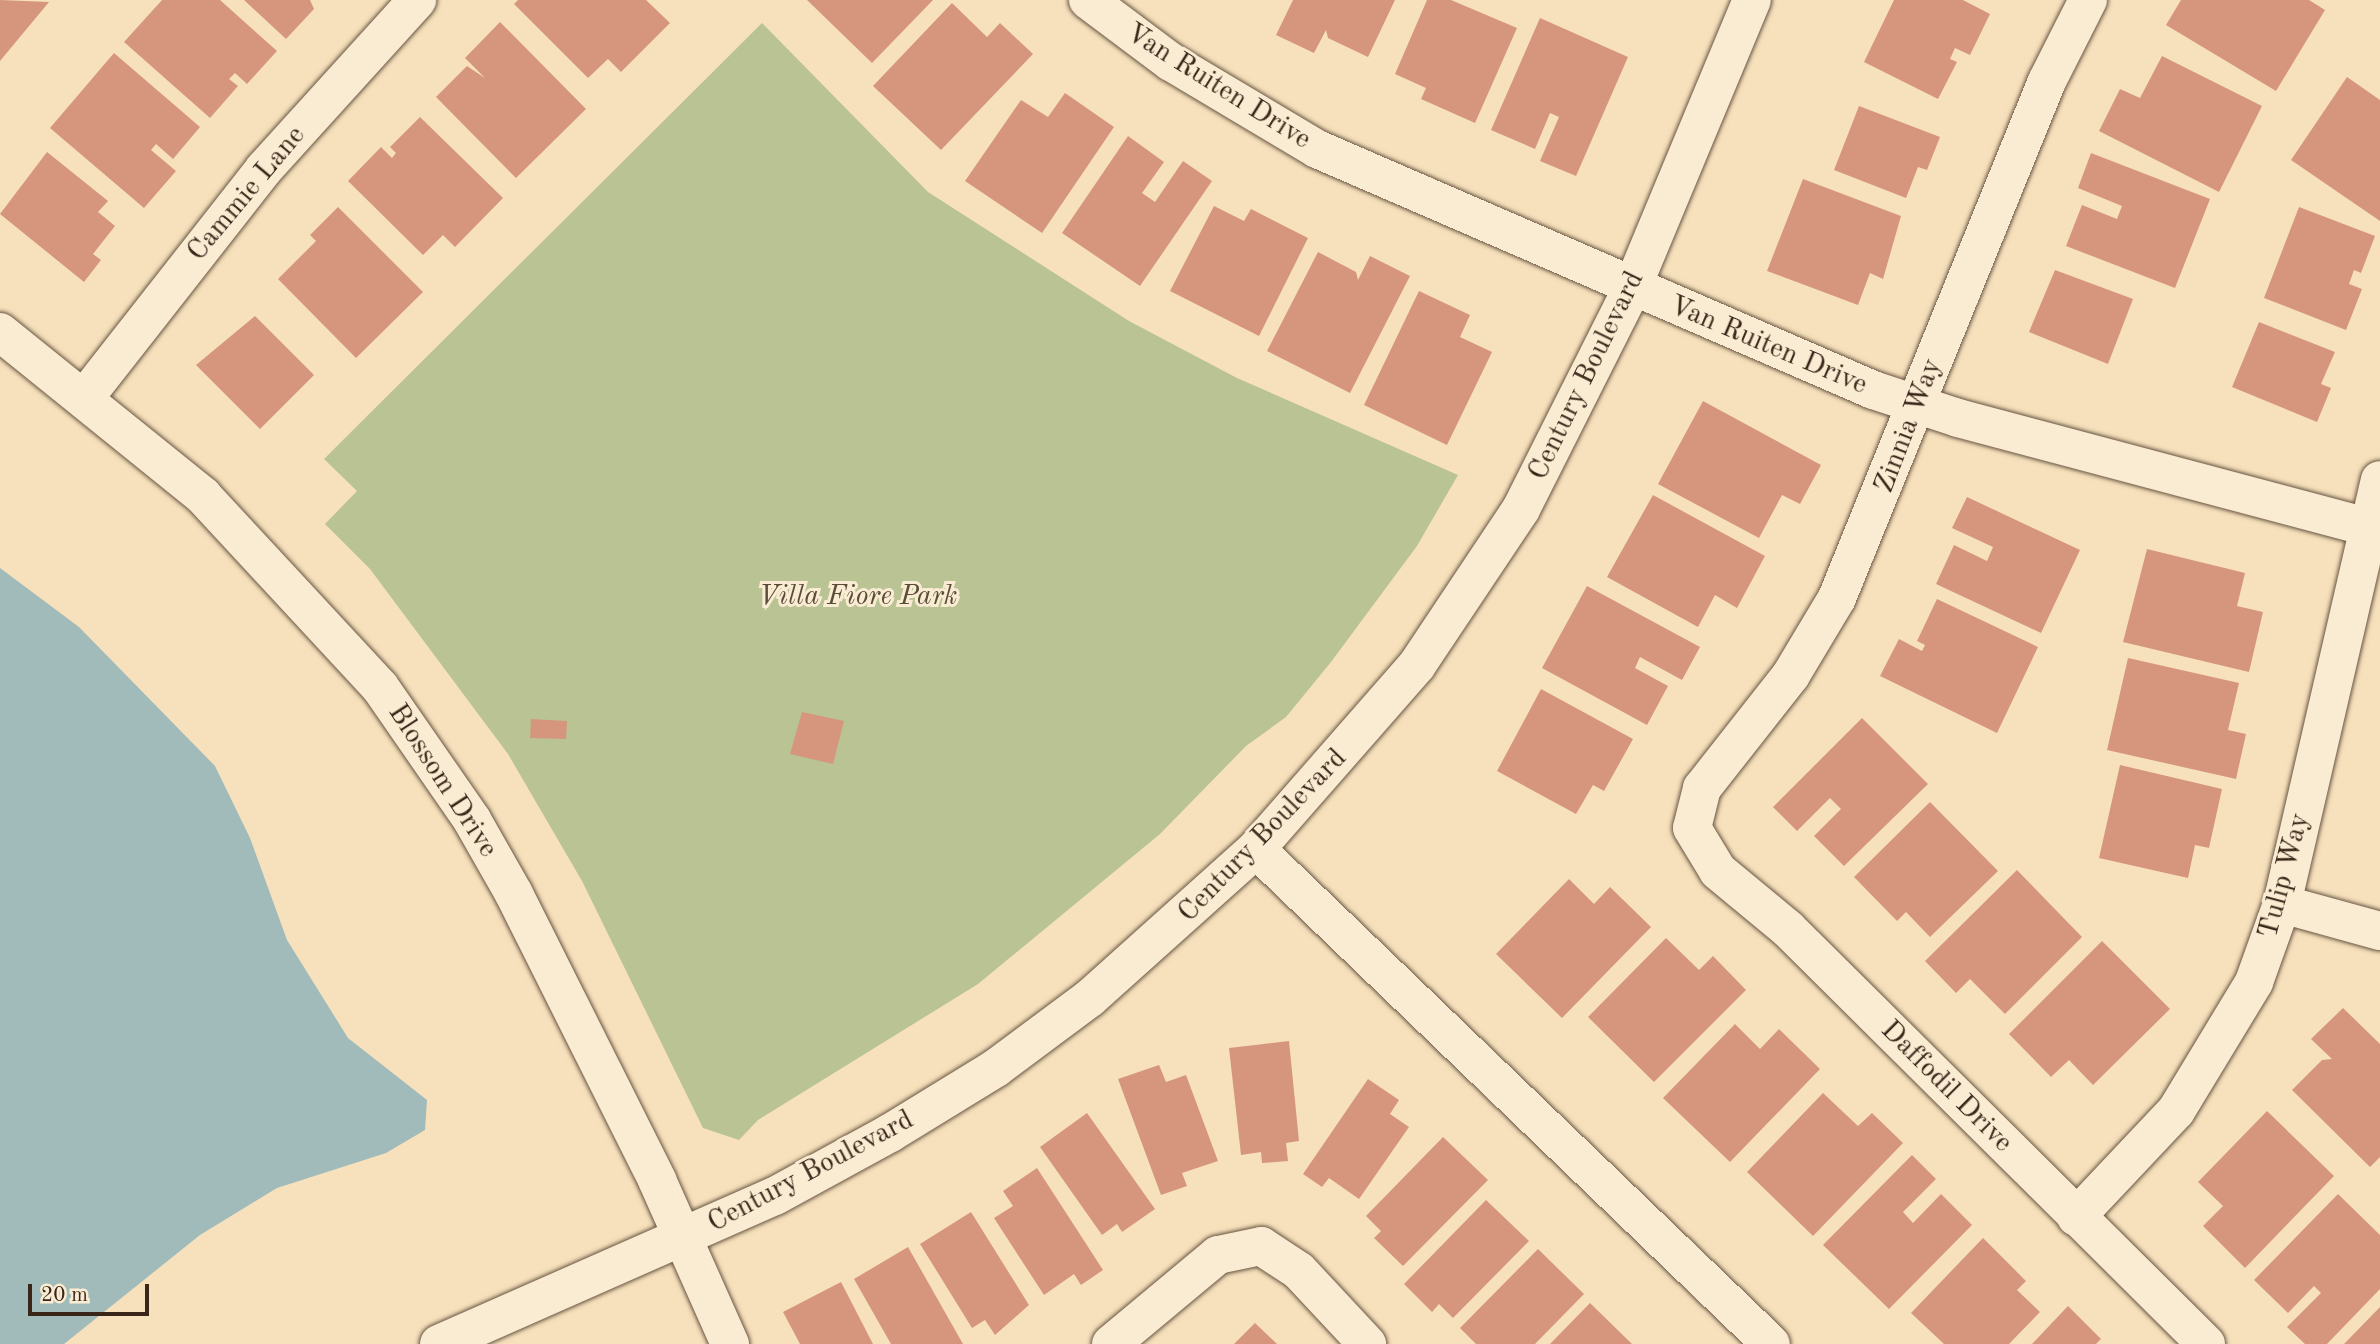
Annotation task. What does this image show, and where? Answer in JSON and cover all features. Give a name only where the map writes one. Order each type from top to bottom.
[{"type":"street","name":"Cammie Lane","points":[[86,396],[264,169],[417,0]]},
{"type":"street","name":"Century Boulevard","points":[[439,1344],[683,1239],[775,1196],[996,1068],[1090,999],[1256,849],[1364,730],[1461,601],[1572,417],[1632,288],[1752,0]]},
{"type":"street","name":"Zinnia Way","points":[[1692,828],[1702,788],[1791,675],[1837,598],[2047,81],[2088,0]]},
{"type":"street","name":"Van Ruiten Drive","points":[[1108,6],[1250,113],[1317,149],[1632,288],[1915,405],[2373,528]]},
{"type":"street","name":"Blossom Drive","points":[[0,332],[86,396],[273,567],[388,699],[472,820],[508,884],[683,1239],[730,1344]]},
{"type":"street","name":"Tulip Way","points":[[2076,1217],[2176,1111],[2220,1045],[2254,982],[2282,904],[2373,528],[2380,480]]},
{"type":"street","name":"Daffodil Drive","points":[[1692,828],[1718,871],[1788,929],[2206,1344]]},
{"type":"street","points":[[1256,849],[1771,1344]]},
{"type":"street","points":[[2282,904],[2380,931]]},
{"type":"street","points":[[1111,1344],[1218,1255],[1261,1246],[1299,1271],[1367,1344]]},
{"type":"green space","name":"Villa Fiore Park","points":[[762,23],[928,192],[1129,321],[1237,378],[1458,475],[1417,546],[1331,662],[1286,717],[1246,746],[1160,834],[978,984],[758,1120],[739,1140],[703,1128],[582,881],[508,754],[370,569],[325,524],[357,491],[324,459]]},
{"type":"water","points":[[0,568],[79,627],[215,766],[250,838],[287,940],[348,1038],[427,1100],[425,1130],[386,1153],[277,1188],[200,1235],[64,1344],[0,1344]]},
{"type":"building","points":[[0,0],[49,2],[0,61]]},
{"type":"building","points":[[162,0],[220,0],[277,51],[247,84],[235,73],[229,79],[238,86],[210,118],[124,42]]},
{"type":"building","points":[[244,0],[310,0],[314,9],[286,39]]},
{"type":"building","points":[[518,0],[646,0],[670,23],[621,72],[608,59],[588,78],[514,4]]},
{"type":"building","points":[[807,0],[933,0],[872,63]]},
{"type":"building","points":[[1293,0],[1395,0],[1368,57],[1328,38],[1326,30],[1314,53],[1276,35]]},
{"type":"building","points":[[1427,0],[1451,0],[1517,28],[1475,123],[1421,99],[1426,88],[1395,74]]},
{"type":"building","points":[[1894,0],[1963,0],[1990,14],[1970,55],[1955,48],[1950,59],[1957,62],[1938,99],[1864,62]]},
{"type":"building","points":[[2181,0],[2309,0],[2325,10],[2276,91],[2166,25]]},
{"type":"building","points":[[952,3],[987,37],[1000,23],[1033,54],[941,150],[873,86]]},
{"type":"building","points":[[1540,18],[1628,57],[1576,176],[1540,161],[1559,117],[1550,113],[1535,149],[1491,130]]},
{"type":"building","points":[[500,22],[586,109],[516,178],[436,97],[467,66],[485,78],[465,58]]},
{"type":"building","points":[[114,53],[200,127],[173,159],[156,144],[151,150],[176,171],[144,208],[50,128]]},
{"type":"building","points":[[2162,56],[2262,106],[2219,192],[2099,131],[2120,89],[2140,98]]},
{"type":"building","points":[[2347,77],[2380,100],[2380,221],[2291,160]]},
{"type":"building","points":[[1065,93],[1114,127],[1042,233],[965,181],[1021,100],[1048,117]]},
{"type":"building","points":[[1859,106],[1940,137],[1927,170],[1918,167],[1906,198],[1834,170]]},
{"type":"building","points":[[420,117],[503,198],[455,247],[443,235],[423,255],[348,181],[381,147],[392,158],[396,153],[390,147]]},
{"type":"building","points":[[1128,136],[1164,162],[1142,193],[1155,202],[1183,161],[1212,181],[1140,286],[1062,233]]},
{"type":"building","points":[[47,152],[108,201],[98,212],[115,226],[93,254],[101,260],[84,282],[0,214]]},
{"type":"building","points":[[2091,153],[2210,199],[2175,288],[2066,246],[2082,205],[2117,219],[2122,206],[2078,188]]},
{"type":"building","points":[[1803,179],[1901,216],[1883,279],[1870,273],[1858,305],[1767,271]]},
{"type":"building","points":[[1214,206],[1244,221],[1251,209],[1308,238],[1259,336],[1170,291]]},
{"type":"building","points":[[338,207],[423,292],[356,358],[278,279],[316,241],[310,235]]},
{"type":"building","points":[[2299,207],[2375,236],[2361,273],[2354,270],[2349,284],[2362,289],[2346,330],[2264,298]]},
{"type":"building","points":[[1318,252],[1356,272],[1358,280],[1370,256],[1410,276],[1350,393],[1267,351]]},
{"type":"building","points":[[2055,270],[2133,299],[2108,364],[2029,332]]},
{"type":"building","points":[[1419,291],[1470,315],[1460,337],[1492,352],[1447,445],[1364,405]]},
{"type":"building","points":[[255,316],[314,375],[260,429],[196,365]]},
{"type":"building","points":[[2259,322],[2335,352],[2321,384],[2331,388],[2317,422],[2232,387]]},
{"type":"building","points":[[1703,401],[1821,465],[1800,504],[1782,495],[1759,538],[1658,484]]},
{"type":"building","points":[[1653,495],[1765,556],[1737,608],[1715,595],[1698,627],[1607,577]]},
{"type":"building","points":[[1967,497],[2080,550],[2041,633],[1936,584],[1954,545],[1987,561],[1993,547],[1952,528]]},
{"type":"building","points":[[2147,549],[2245,573],[2237,606],[2263,612],[2249,672],[2123,642]]},
{"type":"building","points":[[1587,586],[1700,647],[1682,680],[1640,657],[1635,668],[1668,686],[1647,725],[1542,668]]},
{"type":"building","points":[[1937,599],[2038,647],[1997,733],[1880,676],[1899,639],[1922,651],[1925,645],[1917,641]]},
{"type":"building","points":[[2128,658],[2239,683],[2228,730],[2246,734],[2236,779],[2107,750]]},
{"type":"building","points":[[1541,689],[1633,739],[1604,791],[1593,785],[1576,814],[1497,771]]},
{"type":"building","points":[[802,712],[844,721],[833,764],[790,754]]},
{"type":"building","points":[[1862,718],[1928,784],[1844,866],[1814,836],[1841,809],[1830,798],[1797,831],[1773,807]]},
{"type":"building","points":[[531,719],[567,721],[566,739],[530,738]]},
{"type":"building","points":[[2120,765],[2222,789],[2209,848],[2195,845],[2188,878],[2099,858]]},
{"type":"building","points":[[1930,802],[1998,871],[1930,937],[1906,912],[1897,921],[1854,877]]},
{"type":"building","points":[[2017,870],[2082,937],[2005,1014],[1970,979],[1956,993],[1925,961]]},
{"type":"building","points":[[1569,879],[1594,904],[1610,887],[1651,927],[1562,1018],[1496,954]]},
{"type":"building","points":[[1666,938],[1699,970],[1713,956],[1746,990],[1654,1082],[1588,1017]]},
{"type":"building","points":[[2102,941],[2170,1009],[2093,1085],[2069,1060],[2051,1077],[2009,1034]]},
{"type":"building","points":[[2343,1008],[2380,1044],[2380,1157],[2370,1167],[2292,1090],[2322,1060],[2332,1059],[2311,1039]]},
{"type":"building","points":[[1735,1024],[1760,1049],[1779,1029],[1820,1069],[1730,1162],[1663,1098]]},
{"type":"building","points":[[1289,1041],[1299,1141],[1286,1143],[1288,1161],[1262,1163],[1261,1152],[1241,1155],[1229,1048]]},
{"type":"building","points":[[1159,1065],[1166,1082],[1186,1075],[1218,1161],[1182,1173],[1187,1186],[1161,1195],[1118,1079]]},
{"type":"building","points":[[1368,1079],[1399,1100],[1390,1114],[1409,1127],[1359,1199],[1329,1178],[1322,1187],[1303,1174]]},
{"type":"building","points":[[1823,1093],[1858,1126],[1872,1113],[1903,1143],[1813,1236],[1747,1172]]},
{"type":"building","points":[[2267,1111],[2334,1176],[2245,1268],[2203,1226],[2223,1206],[2198,1182]]},
{"type":"building","points":[[1087,1113],[1155,1209],[1122,1232],[1117,1224],[1102,1235],[1040,1147]]},
{"type":"building","points":[[1443,1137],[1488,1180],[1403,1266],[1374,1238],[1381,1231],[1366,1216]]},
{"type":"building","points":[[1912,1155],[1936,1179],[1903,1212],[1913,1223],[1941,1194],[1972,1225],[1889,1309],[1823,1245]]},
{"type":"building","points":[[1037,1168],[1103,1270],[1081,1285],[1074,1274],[1044,1295],[994,1218],[1013,1206],[1003,1191]]},
{"type":"building","points":[[2338,1194],[2380,1235],[2380,1289],[2327,1344],[2305,1344],[2287,1327],[2321,1293],[2314,1286],[2288,1313],[2254,1280]]},
{"type":"building","points":[[1486,1200],[1529,1241],[1453,1318],[1439,1304],[1432,1312],[1404,1284]]},
{"type":"building","points":[[971,1212],[1029,1305],[995,1335],[985,1320],[972,1328],[920,1244]]},
{"type":"building","points":[[1983,1238],[2026,1281],[2017,1290],[2040,1312],[2009,1344],[1944,1344],[1911,1313]]},
{"type":"building","points":[[908,1247],[963,1344],[891,1344],[854,1279]]},
{"type":"building","points":[[1538,1249],[1584,1294],[1535,1344],[1476,1344],[1460,1328]]},
{"type":"building","points":[[841,1282],[873,1344],[800,1344],[783,1312]]},
{"type":"building","points":[[1590,1303],[1632,1344],[1550,1344]]},
{"type":"building","points":[[2068,1306],[2101,1339],[2096,1344],[2032,1344]]},
{"type":"building","points":[[2380,1307],[2380,1344],[2344,1344]]},
{"type":"building","points":[[1255,1323],[1277,1344],[1234,1344]]}]
